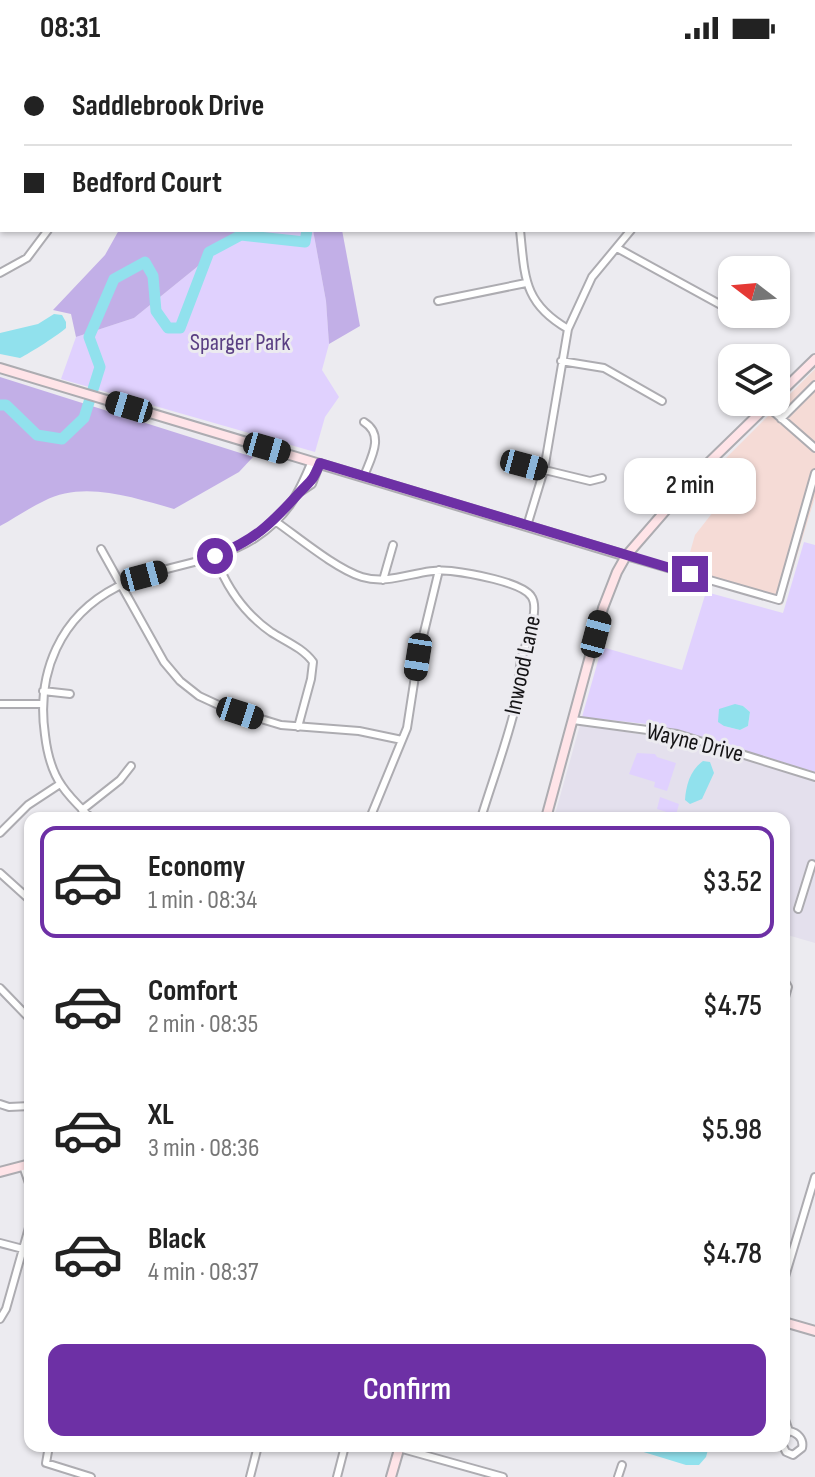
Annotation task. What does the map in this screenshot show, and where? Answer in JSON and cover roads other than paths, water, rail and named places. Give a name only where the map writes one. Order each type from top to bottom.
[{"type":"street","points":[[0,273],[27,258],[46,232]]},
{"type":"street","points":[[520,232],[529,292],[542,311],[568,329]]},
{"type":"street","points":[[527,526],[544,470],[568,329],[592,277],[629,232]]},
{"type":"street","points":[[617,248],[718,304]]},
{"type":"street","points":[[438,301],[526,283]]},
{"type":"street","points":[[790,383],[815,359]]},
{"type":"street","points":[[561,361],[604,368],[662,401]]},
{"type":"street","points":[[0,368],[779,600],[811,500],[815,473]]},
{"type":"street","points":[[781,419],[815,385]]},
{"type":"street","points":[[548,812],[603,608],[617,572],[626,556],[698,473],[757,416]]},
{"type":"street","points":[[779,416],[815,448]]},
{"type":"street","points":[[364,422],[373,427],[376,436],[364,476]]},
{"type":"street","points":[[84,812],[60,784],[47,748],[42,704],[49,662],[70,627],[92,603],[120,585],[215,556],[256,537],[300,492],[316,462]]},
{"type":"street","points":[[524,465],[590,481],[602,478]]},
{"type":"street","name":"Inwood Lane","points":[[275,521],[353,573],[383,580],[439,570],[468,573],[526,590],[535,602],[519,669],[516,706],[483,812]]},
{"type":"street","points":[[383,580],[393,545]]},
{"type":"street","points":[[101,549],[155,648],[189,689],[225,708],[298,727],[359,731],[402,740]]},
{"type":"street","points":[[215,556],[223,577],[243,608],[313,662],[298,727]]},
{"type":"street","points":[[372,812],[402,740],[439,570]]},
{"type":"street","points":[[43,691],[70,694]]},
{"type":"street","points":[[0,704],[42,704]]},
{"type":"street","name":"Wayne Drive","points":[[573,720],[677,734],[815,777]]},
{"type":"street","points":[[82,810],[120,780],[131,766]]},
{"type":"street","points":[[0,833],[28,805],[60,784]]},
{"type":"street","points":[[798,909],[812,864]]},
{"type":"street","points":[[0,873],[24,895]]},
{"type":"street","points":[[0,988],[24,1013]]},
{"type":"street","points":[[0,1104],[24,1106]]},
{"type":"street","points":[[0,1172],[24,1166]]},
{"type":"street","points":[[790,1260],[815,1177]]},
{"type":"street","points":[[0,1243],[23,1249]]},
{"type":"street","points":[[0,1319],[6,1309],[24,1245]]},
{"type":"street","points":[[790,1324],[815,1331]]},
{"type":"street","points":[[786,1452],[793,1455],[802,1448],[799,1435],[790,1434]]},
{"type":"street","points":[[47,1452],[45,1461],[48,1464],[91,1477]]},
{"type":"street","points":[[250,1477],[256,1452]]},
{"type":"street","points":[[337,1477],[343,1452]]},
{"type":"street","points":[[391,1477],[398,1452]]},
{"type":"street","points":[[416,1452],[503,1477]]},
{"type":"street","points":[[618,1477],[622,1465]]},
{"type":"water","points":[[54,314],[62,315],[66,322],[63,331],[20,358],[0,354],[0,333],[38,324]]},
{"type":"water","points":[[735,704],[750,712],[748,726],[740,730],[718,722],[719,709]]},
{"type":"water","points":[[703,761],[710,762],[714,773],[702,799],[690,804],[685,800],[688,784]]},
{"type":"water","points":[[644,1452],[707,1452],[699,1465],[686,1465]]},
{"type":"waterway","points":[[0,405],[6,405],[37,435],[62,439],[84,418],[100,367],[89,337],[114,279],[145,262],[153,276],[156,311],[168,328],[180,328],[209,252],[241,235],[305,242],[307,232]]},
{"type":"park label","name":"Sparger Park","points":[[240,342]]}]
